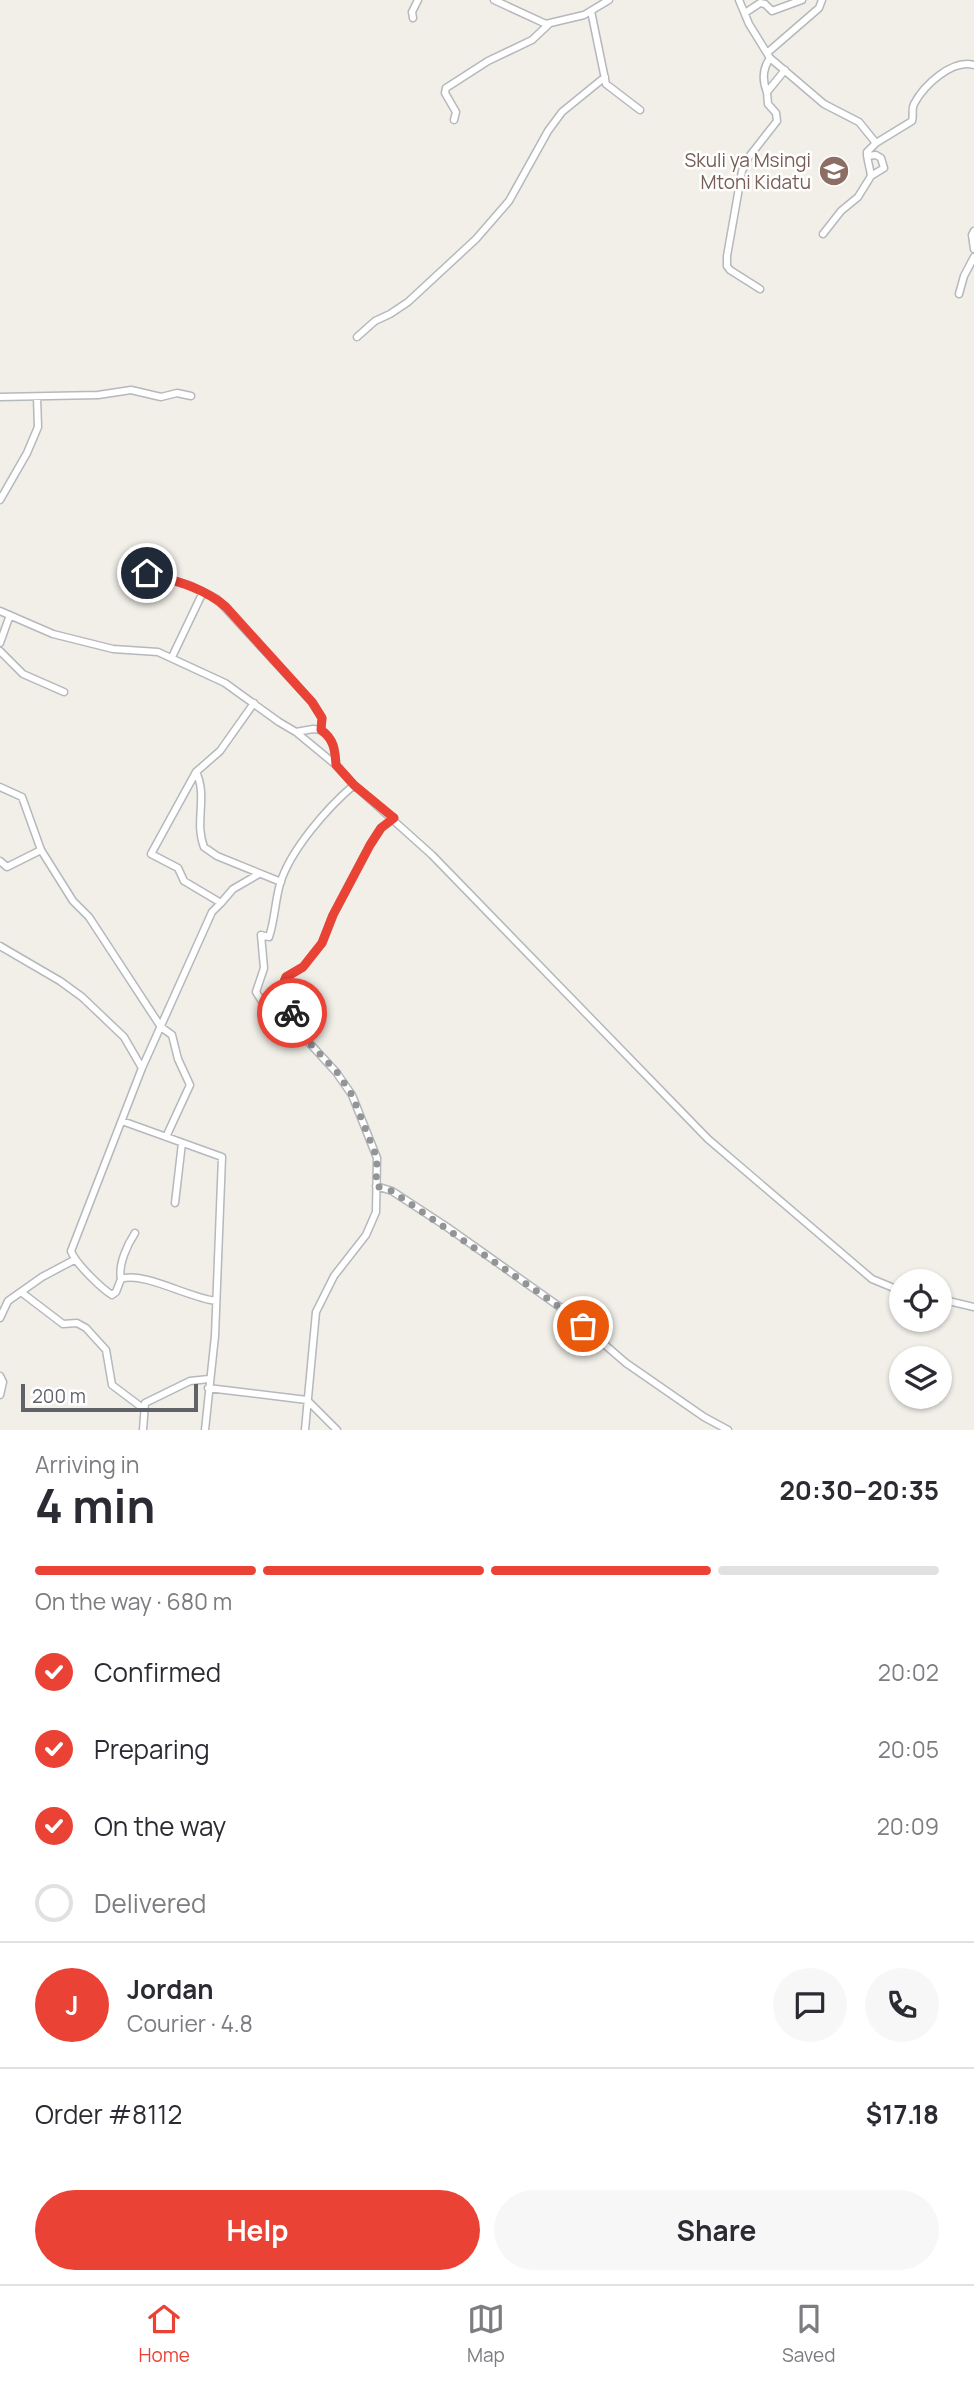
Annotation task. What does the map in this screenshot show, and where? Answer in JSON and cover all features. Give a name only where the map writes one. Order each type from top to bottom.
[{"type":"street","points":[[413,18],[412,12],[418,0]]},
{"type":"street","points":[[494,0],[549,24]]},
{"type":"street","points":[[454,120],[456,112],[445,93],[446,88],[488,61],[532,40],[549,24],[591,11],[609,0]]},
{"type":"street","points":[[739,0],[749,24],[769,55],[824,104],[859,122],[876,143]]},
{"type":"street","points":[[745,13],[760,4],[765,4],[772,11],[802,0]]},
{"type":"street","points":[[760,289],[730,270],[727,262],[742,172],[748,158],[777,121],[776,113],[768,104],[764,75],[769,55],[819,8],[822,0]]},
{"type":"street","points":[[591,11],[606,84],[640,110]]},
{"type":"street","points":[[871,176],[867,156],[869,149],[912,121],[915,102],[932,82],[951,67],[965,63],[974,65]]},
{"type":"street","points":[[767,92],[785,70]]},
{"type":"street","points":[[358,337],[375,321],[408,302],[476,239],[509,201],[548,131],[562,112],[605,77]]},
{"type":"street","points":[[823,234],[841,211],[858,197],[871,176],[884,168],[876,155],[867,156]]},
{"type":"street","points":[[974,231],[974,249]]},
{"type":"street","points":[[959,294],[964,276],[974,257]]},
{"type":"street","points":[[0,397],[98,395],[131,390],[161,397],[177,393],[191,396]]},
{"type":"street","points":[[0,500],[27,453],[38,427],[37,397]]},
{"type":"street","points":[[147,573],[189,585],[226,607],[312,702],[322,718],[321,730]]},
{"type":"street","points":[[172,657],[203,592]]},
{"type":"street","points":[[0,611],[53,635],[113,649],[158,652],[172,657],[225,682],[296,732],[336,765],[354,785],[394,818],[432,855],[708,1139],[872,1279],[889,1286]]},
{"type":"street","points":[[0,643],[10,615]]},
{"type":"street","points":[[0,651],[23,674],[64,692]]},
{"type":"street","points":[[221,903],[184,881],[178,868],[151,854],[196,772],[220,751],[254,703]]},
{"type":"street","points":[[296,732],[313,729],[321,730],[330,736],[335,749],[336,765]]},
{"type":"street","points":[[196,772],[202,789],[199,814],[204,847],[217,856],[281,881]]},
{"type":"street","points":[[285,998],[265,1006],[256,992],[264,968],[261,935],[269,937],[281,881],[290,860],[333,803],[354,785]]},
{"type":"street","points":[[0,787],[22,797],[41,850],[67,893],[89,917],[161,1027],[172,1035],[178,1059],[190,1085],[166,1137]]},
{"type":"street","points":[[305,1430],[316,1312],[334,1276],[366,1235],[376,1212],[377,1158],[352,1095],[337,1072],[302,1035],[285,998],[283,984],[286,977],[303,967],[322,943],[333,915],[370,845],[381,828],[394,818]]},
{"type":"street","points":[[0,861],[7,867],[41,850]]},
{"type":"street","points":[[135,1233],[124,1258],[121,1279],[112,1295],[101,1288],[74,1260],[71,1251],[142,1068],[212,912],[233,889],[259,874]]},
{"type":"street","points":[[0,946],[60,981],[82,998],[124,1037],[142,1068]]},
{"type":"street","points":[[122,1121],[222,1157],[216,1301],[205,1430]]},
{"type":"street","points":[[176,1203],[182,1143]]},
{"type":"street","points":[[376,1186],[392,1191],[447,1227],[567,1312],[626,1363],[704,1417],[728,1430]]},
{"type":"street","points":[[0,1318],[8,1301],[74,1260]]},
{"type":"street","points":[[121,1279],[130,1276],[149,1280],[200,1299],[216,1301]]},
{"type":"street","points":[[21,1292],[64,1324],[77,1322],[86,1328],[106,1350],[112,1385],[144,1409]]},
{"type":"street","points":[[0,1295],[8,1301]]},
{"type":"street","points":[[952,1302],[974,1307]]},
{"type":"street","points":[[0,1376],[4,1382],[0,1395]]},
{"type":"street","points":[[143,1430],[145,1404],[190,1381],[209,1379]]},
{"type":"street","points":[[208,1388],[307,1400],[337,1430]]},
{"type":"way so far","points":[[292,1013],[302,1035],[337,1072],[352,1095],[377,1158],[376,1186],[392,1191],[447,1227],[583,1326]]},
{"type":"place","name":"Skuli ya Msingi Mtoni Kidatu","points":[[834,171]]},
{"type":"route","points":[[147,573],[189,585],[217,599],[226,607],[312,702],[322,718],[321,730],[330,736],[335,749],[336,765],[354,785],[394,818],[381,828],[370,845],[333,915],[322,943],[303,967],[286,977],[283,984],[285,998],[292,1013]]}]
